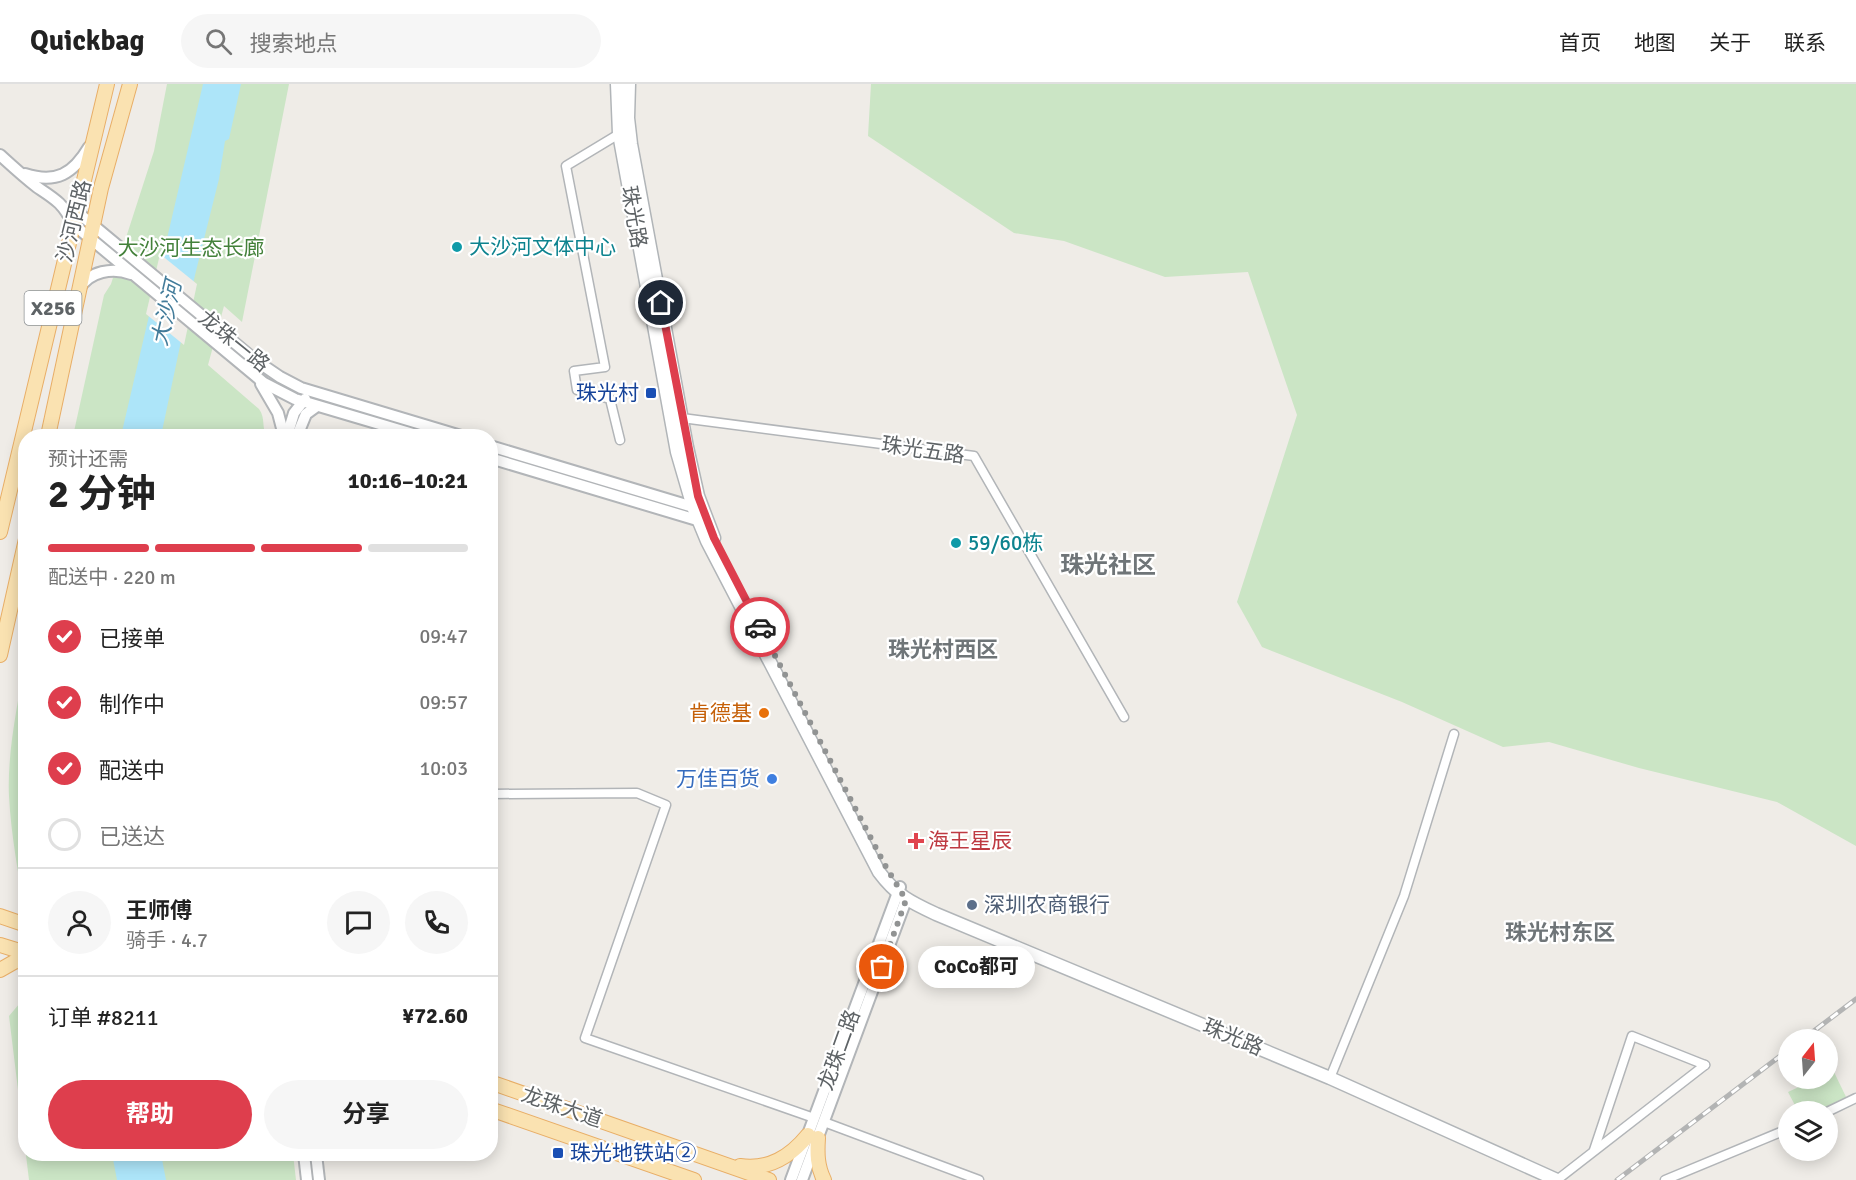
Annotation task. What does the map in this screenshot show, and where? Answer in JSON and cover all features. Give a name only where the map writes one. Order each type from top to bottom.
[{"type":"main road","name":"沙河西路","points":[[23,429],[72,215],[94,140],[107,84]]},
{"type":"main road","name":"沙河西路","points":[[49,429],[101,188],[130,84]]},
{"type":"main road","name":"珠光路","points":[[617,84],[619,134],[677,452],[693,507],[720,549],[901,894],[936,914],[1330,1078],[1557,1180]]},
{"type":"main road","name":"珠光路","points":[[628,84],[631,144],[701,517]]},
{"type":"main road","name":"沙河西路","points":[[0,532],[18,453]]},
{"type":"main road","points":[[0,655],[18,575]]},
{"type":"main road","points":[[0,912],[18,922]]},
{"type":"main road","points":[[0,916],[18,922]]},
{"type":"main road","points":[[0,945],[18,951]]},
{"type":"main road","points":[[0,970],[18,961]]},
{"type":"main road","name":"龙珠大道","points":[[498,1085],[769,1180]]},
{"type":"main road","name":"龙珠大道","points":[[498,1112],[694,1180]]},
{"type":"main road","points":[[726,1165],[747,1167],[766,1165],[789,1154],[813,1137],[820,1172],[824,1180]]},
{"type":"street","points":[[619,134],[566,166],[605,367],[574,371],[577,390],[610,399],[620,440]]},
{"type":"street","points":[[21,173],[44,178],[63,175],[80,161],[94,140]]},
{"type":"street","name":"龙珠一路","points":[[0,155],[263,366],[294,385],[316,393],[437,429]]},
{"type":"street","name":"龙珠一路","points":[[92,231],[136,276],[256,377],[278,392],[396,429]]},
{"type":"street","points":[[79,289],[88,279],[106,271],[123,271],[136,276]]},
{"type":"street","points":[[256,377],[275,407],[283,429]]},
{"type":"street","points":[[288,429],[294,412],[302,401],[316,393]]},
{"type":"street","points":[[300,429],[306,414],[317,406]]},
{"type":"street","name":"珠光五路","points":[[682,418],[974,456],[1124,717]]},
{"type":"street","points":[[498,448],[693,507]]},
{"type":"street","points":[[498,460],[701,517]]},
{"type":"street","points":[[1330,1078],[1404,896],[1454,734]]},
{"type":"street","points":[[498,794],[637,793],[666,805],[585,1038],[819,1120],[980,1180]]},
{"type":"street","name":"龙珠二路","points":[[802,1180],[813,1137],[901,894]]},
{"type":"street","points":[[1557,1180],[1705,1065],[1632,1035],[1594,1150]]},
{"type":"street","points":[[1838,1107],[1856,1098]]},
{"type":"street","points":[[1665,1180],[1778,1133]]},
{"type":"street","name":"龙珠二路","points":[[791,1180],[813,1137]]},
{"type":"street","points":[[305,1161],[307,1180]]},
{"type":"street","points":[[317,1161],[319,1180]]},
{"type":"green space","name":"大沙河生态长廊","points":[[167,84],[289,84],[242,322],[224,306],[208,365],[259,409],[264,429],[75,429],[104,295],[111,284],[154,151]]},
{"type":"green space","points":[[871,84],[1856,84],[1856,846],[1777,802],[1639,768],[1549,742],[1503,747],[1402,702],[1262,647],[1237,602],[1297,415],[1248,272],[1165,277],[1064,241],[1014,233],[868,136]]},
{"type":"green space","points":[[18,703],[18,869],[9,796]]},
{"type":"green space","points":[[18,1005],[18,1090],[9,1016]]},
{"type":"green space","points":[[1838,1080],[1848,1101],[1838,1106],[1838,1101],[1793,1101],[1788,1092],[1794,1089],[1838,1089]]},
{"type":"green space","points":[[27,1161],[294,1161],[296,1180],[29,1180]]},
{"type":"water","name":"大沙河","points":[[203,84],[241,84],[229,139],[225,141],[219,179],[195,275],[162,429],[123,429]]},
{"type":"water","points":[[113,1161],[162,1161],[166,1180],[117,1180]]},
{"type":"pier","points":[[160,254],[197,284],[184,345],[146,314]]},
{"type":"railway","points":[[1816,1029],[1856,999]]},
{"type":"railway","points":[[1617,1180],[1778,1058]]},
{"type":"way so far","points":[[760,627],[886,867],[906,900],[882,967]]},
{"type":"place","name":"大沙河文体中心","points":[[457,247]]},
{"type":"place","name":"珠光村","points":[[651,393]]},
{"type":"place","name":"59/60栋","points":[[956,543]]},
{"type":"place","name":"肯德基","points":[[764,713]]},
{"type":"place","name":"万佳百货","points":[[772,779]]},
{"type":"place","name":"海王星辰","points":[[916,841]]},
{"type":"place","name":"深圳农商银行","points":[[972,905]]},
{"type":"place","name":"CoCo都可","points":[[882,967]]},
{"type":"place","name":"珠光地铁站②","points":[[558,1153]]},
{"type":"district","name":"珠光社区","points":[[1108,565]]},
{"type":"district","name":"珠光村西区","points":[[943,649]]},
{"type":"district","name":"珠光村东区","points":[[1560,932]]},
{"type":"route","points":[[661,303],[698,496],[714,538],[760,627]]}]
